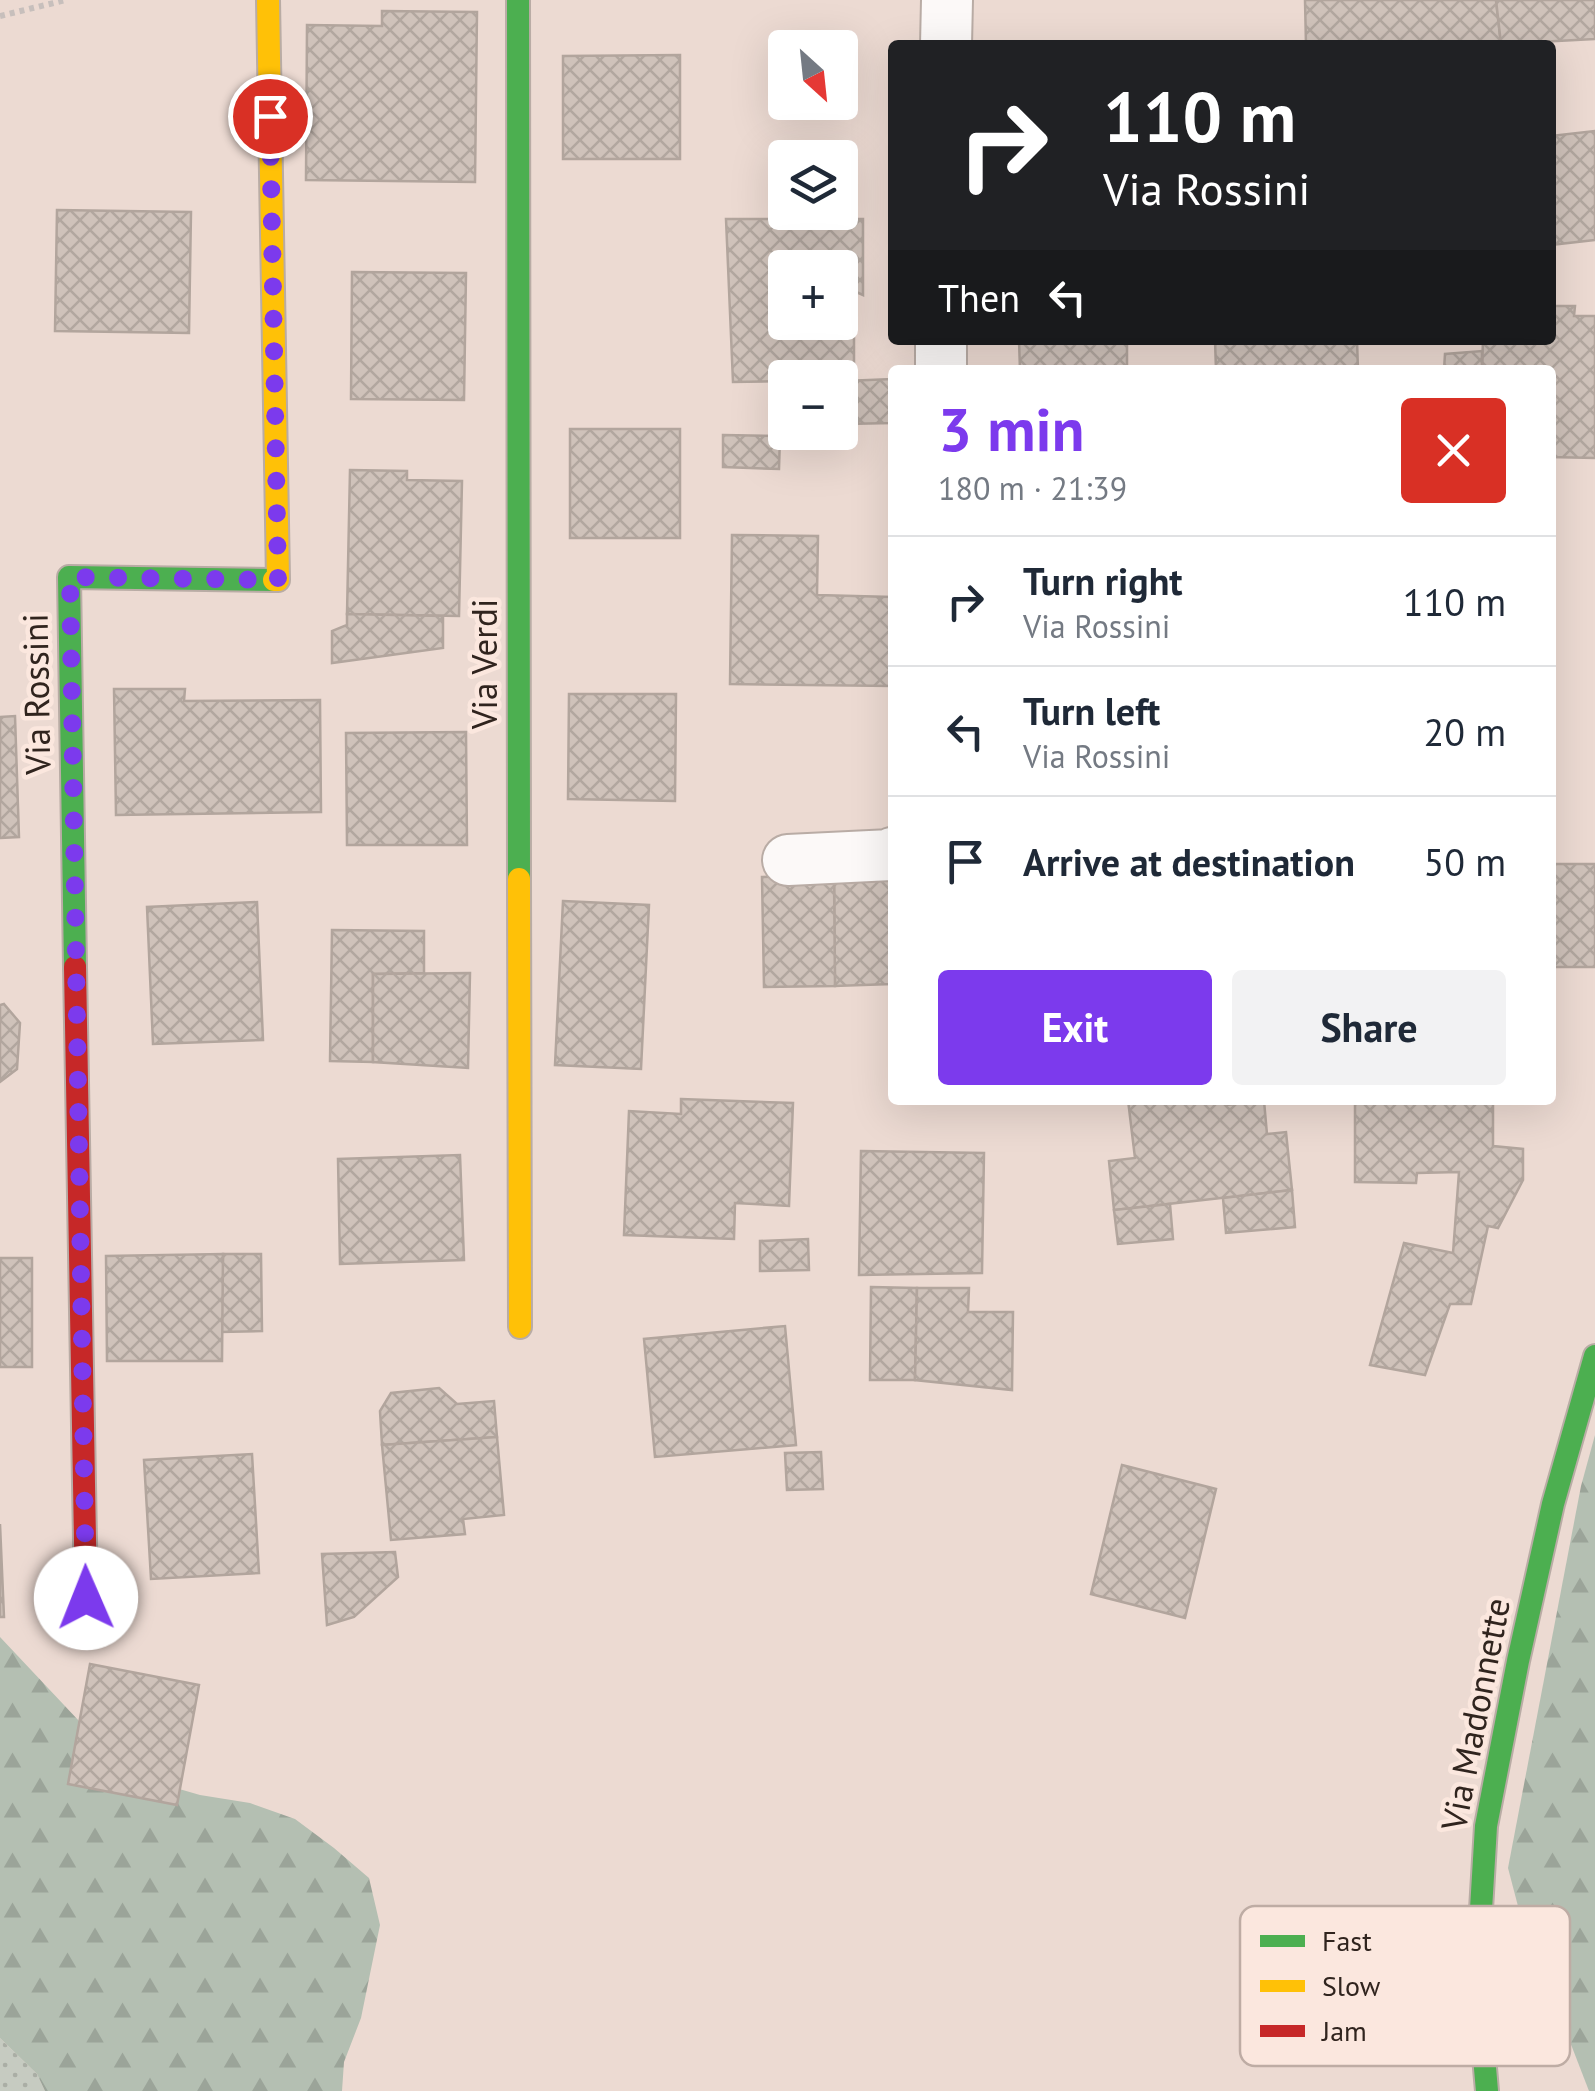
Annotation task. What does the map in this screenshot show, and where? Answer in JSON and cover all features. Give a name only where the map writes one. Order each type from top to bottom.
[{"type":"street","name":"Via Rossini","points":[[86,1598],[70,577],[278,580],[268,0]]},
{"type":"street","name":"Via Verdi","points":[[518,0],[520,1327]]},
{"type":"street","points":[[946,40],[947,0]]},
{"type":"street","points":[[788,860],[888,855]]},
{"type":"street","name":"Via Madonnette","points":[[1481,1906],[1486,1826],[1518,1661],[1554,1504],[1595,1356]]},
{"type":"street","name":"Via Madonnette","points":[[1485,2066],[1487,2091]]},
{"type":"path","points":[[0,16],[66,0]]},
{"type":"shaded area","points":[[0,2038],[37,2074],[45,2091],[0,2091]]},
{"type":"green space","points":[[1595,1435],[1595,2091],[1589,2091],[1570,2042],[1570,1906],[1518,1906],[1508,1868],[1581,1486]]},
{"type":"green space","points":[[0,1637],[143,1789],[155,1782],[250,1803],[295,1819],[369,1878],[380,1925],[361,2018],[344,2062],[342,2091],[45,2091],[37,2074],[0,2038]]},
{"type":"building","points":[[1305,0],[1496,0],[1500,40],[1306,40]]},
{"type":"building","points":[[1496,0],[1595,0],[1595,39],[1501,40]]},
{"type":"building","points":[[382,11],[477,12],[475,182],[306,180],[307,25],[382,26]]},
{"type":"building","points":[[680,55],[680,159],[563,159],[563,56]]},
{"type":"building","points":[[1595,131],[1595,240],[1556,244],[1556,135]]},
{"type":"building","points":[[57,210],[191,212],[189,333],[55,331]]},
{"type":"building","points":[[726,219],[768,219],[768,230],[858,230],[858,219],[863,219],[863,295],[858,293],[858,250],[768,250],[768,340],[854,340],[854,360],[768,360],[768,381],[733,382]]},
{"type":"building","points":[[352,272],[466,273],[464,400],[351,399]]},
{"type":"building","points":[[1556,306],[1575,306],[1574,316],[1595,316],[1595,458],[1556,457],[1556,365],[1482,365],[1483,345],[1556,345]]},
{"type":"building","points":[[1019,345],[1127,345],[1127,365],[1020,365]]},
{"type":"building","points":[[1215,345],[1357,345],[1358,365],[1216,365]]},
{"type":"building","points":[[1482,351],[1482,365],[1444,365],[1445,354]]},
{"type":"building","points":[[888,379],[888,423],[858,424],[858,380]]},
{"type":"building","points":[[570,429],[680,429],[680,538],[570,538]]},
{"type":"building","points":[[723,435],[768,436],[768,450],[780,450],[779,469],[723,467]]},
{"type":"building","points":[[350,470],[407,471],[407,480],[462,481],[459,616],[347,614]]},
{"type":"building","points":[[732,535],[818,536],[817,595],[888,597],[888,686],[730,684]]},
{"type":"building","points":[[347,614],[443,616],[443,648],[332,663],[332,631],[347,625]]},
{"type":"building","points":[[114,689],[185,689],[184,701],[320,700],[321,812],[116,815]]},
{"type":"building","points":[[569,694],[676,694],[675,801],[568,799]]},
{"type":"building","points":[[15,716],[19,837],[0,838],[0,717]]},
{"type":"building","points":[[466,732],[467,845],[347,845],[346,733]]},
{"type":"building","points":[[1556,864],[1595,864],[1595,967],[1556,967]]},
{"type":"building","points":[[888,874],[888,984],[835,986],[834,875]]},
{"type":"building","points":[[834,875],[835,986],[764,987],[762,877]]},
{"type":"building","points":[[563,901],[649,905],[641,1069],[555,1065]]},
{"type":"building","points":[[257,902],[263,1040],[153,1044],[147,907]]},
{"type":"building","points":[[332,930],[424,931],[424,973],[373,974],[373,1062],[330,1061]]},
{"type":"building","points":[[470,973],[468,1068],[373,1062],[373,974]]},
{"type":"building","points":[[4,1004],[20,1023],[17,1069],[0,1082],[0,1005]]},
{"type":"building","points":[[681,1099],[793,1103],[789,1206],[735,1203],[734,1239],[624,1235],[629,1111],[681,1114]]},
{"type":"building","points":[[1129,1105],[1264,1105],[1267,1134],[1286,1132],[1292,1190],[1114,1210],[1109,1161],[1135,1158]]},
{"type":"building","points":[[1355,1105],[1493,1105],[1493,1146],[1523,1149],[1523,1180],[1498,1228],[1488,1226],[1471,1304],[1450,1304],[1425,1375],[1370,1365],[1404,1243],[1453,1253],[1459,1172],[1417,1173],[1416,1183],[1355,1182]]},
{"type":"building","points":[[861,1151],[984,1153],[982,1273],[859,1275]]},
{"type":"building","points":[[460,1155],[464,1260],[340,1264],[338,1159]]},
{"type":"building","points":[[1292,1190],[1295,1227],[1226,1233],[1223,1198]]},
{"type":"building","points":[[1170,1204],[1173,1239],[1118,1244],[1114,1210]]},
{"type":"building","points":[[808,1239],[809,1270],[760,1271],[760,1241]]},
{"type":"building","points":[[223,1254],[261,1254],[262,1331],[221,1332]]},
{"type":"building","points":[[223,1254],[222,1361],[107,1361],[106,1256]]},
{"type":"building","points":[[0,1258],[32,1258],[32,1367],[0,1367]]},
{"type":"building","points":[[871,1287],[917,1288],[915,1380],[870,1380]]},
{"type":"building","points":[[917,1288],[969,1288],[968,1312],[1013,1312],[1012,1390],[915,1380]]},
{"type":"building","points":[[785,1326],[796,1445],[655,1457],[644,1339]]},
{"type":"building","points":[[439,1388],[457,1404],[494,1401],[497,1437],[382,1445],[380,1411],[391,1393]]},
{"type":"building","points":[[497,1437],[504,1515],[463,1519],[465,1534],[391,1540],[382,1445]]},
{"type":"building","points":[[821,1452],[823,1489],[787,1490],[785,1453]]},
{"type":"building","points":[[252,1454],[259,1573],[151,1579],[144,1460]]},
{"type":"building","points":[[1122,1465],[1216,1489],[1185,1618],[1091,1594]]},
{"type":"building","points":[[0,1524],[4,1617],[0,1617]]},
{"type":"building","points":[[395,1552],[398,1577],[354,1617],[327,1625],[322,1554]]},
{"type":"building","points":[[90,1664],[199,1685],[177,1805],[68,1784]]},
{"type":"traffic: fast","points":[[518,0],[519,879]]},
{"type":"traffic: fast","points":[[75,967],[69,577],[274,580]]},
{"type":"traffic: fast","points":[[1481,1906],[1486,1826],[1518,1661],[1553,1504],[1595,1356]]},
{"type":"traffic: fast","points":[[1485,2066],[1487,2091]]},
{"type":"traffic: slow","points":[[268,0],[278,580],[274,580]]},
{"type":"traffic: slow","points":[[519,879],[520,1327]]},
{"type":"traffic: jam","points":[[75,967],[86,1598]]},
{"type":"route","points":[[86,1598],[70,577],[278,580],[270,116]]}]
